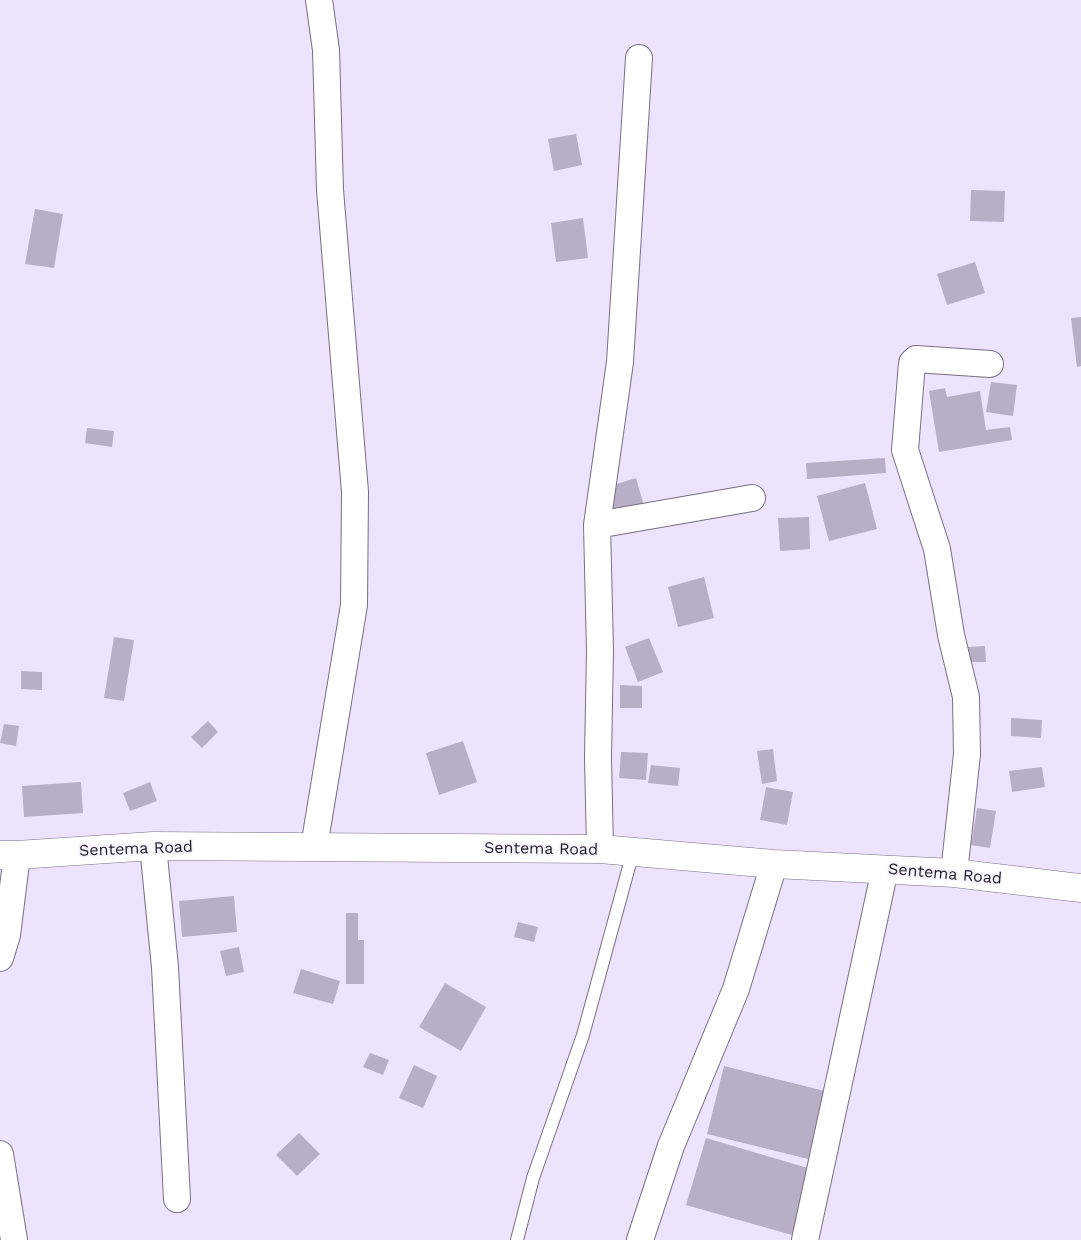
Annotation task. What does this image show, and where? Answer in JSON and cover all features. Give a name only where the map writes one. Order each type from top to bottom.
[{"type":"main road","name":"Sentema Road","points":[[8,855],[152,846],[600,849],[774,864],[954,873],[1081,888]]},
{"type":"street","points":[[314,847],[354,605],[356,492],[330,190],[326,50],[319,0]]},
{"type":"street","points":[[600,849],[598,757],[600,652],[597,525],[620,362],[639,58]]},
{"type":"street","points":[[954,873],[967,754],[966,698],[951,635],[937,549],[905,450],[912,363],[916,359],[990,364]]},
{"type":"street","points":[[597,525],[752,498]]},
{"type":"street","points":[[152,846],[165,967],[177,1200]]},
{"type":"street","points":[[0,958],[7,936],[8,855]]},
{"type":"street","points":[[640,1240],[670,1146],[736,988],[774,864]]},
{"type":"street","points":[[805,1240],[885,869]]},
{"type":"street","points":[[0,1154],[14,1240]]},
{"type":"lane","points":[[517,1240],[533,1178],[584,1035],[633,852]]},
{"type":"building","points":[[576,134],[582,165],[554,171],[548,139]]},
{"type":"building","points":[[971,190],[1005,191],[1004,222],[970,221]]},
{"type":"building","points":[[35,209],[63,214],[54,268],[25,264]]},
{"type":"building","points":[[583,218],[588,258],[556,262],[551,223]]},
{"type":"building","points":[[975,262],[985,293],[947,305],[937,274]]},
{"type":"building","points":[[1081,317],[1081,366],[1077,367],[1071,318]]},
{"type":"building","points":[[991,382],[1017,385],[1013,416],[986,412]]},
{"type":"building","points":[[945,388],[947,397],[980,391],[986,430],[1010,427],[1012,440],[939,452],[929,391]]},
{"type":"building","points":[[87,428],[114,431],[112,447],[85,443]]},
{"type":"building","points":[[885,458],[886,473],[807,479],[806,463]]},
{"type":"building","points":[[636,478],[644,506],[615,515],[607,487]]},
{"type":"building","points":[[865,483],[877,529],[829,541],[817,496]]},
{"type":"building","points":[[809,517],[810,549],[780,551],[778,518]]},
{"type":"building","points":[[704,577],[714,618],[678,627],[668,587]]},
{"type":"building","points":[[114,637],[134,640],[124,701],[104,698]]},
{"type":"building","points":[[649,638],[663,672],[638,682],[625,647]]},
{"type":"building","points":[[985,646],[986,662],[968,662],[968,647]]},
{"type":"building","points":[[21,671],[42,672],[42,690],[21,689]]},
{"type":"building","points":[[620,685],[642,686],[642,708],[620,708]]},
{"type":"building","points":[[1011,718],[1042,720],[1041,738],[1011,736]]},
{"type":"building","points":[[208,721],[218,732],[202,748],[191,737]]},
{"type":"building","points":[[4,724],[19,726],[16,746],[0,743]]},
{"type":"building","points":[[463,741],[477,782],[439,795],[426,753]]},
{"type":"building","points":[[773,749],[777,781],[762,784],[757,751]]},
{"type":"building","points":[[621,752],[648,753],[646,780],[619,778]]},
{"type":"building","points":[[651,765],[680,768],[678,786],[648,783]]},
{"type":"building","points":[[1042,767],[1045,787],[1012,792],[1009,771]]},
{"type":"building","points":[[81,782],[83,813],[24,817],[22,786]]},
{"type":"building","points":[[150,782],[157,801],[130,811],[123,793]]},
{"type":"building","points":[[766,787],[793,792],[787,825],[760,820]]},
{"type":"building","points":[[977,808],[996,811],[990,848],[971,845]]},
{"type":"building","points":[[234,896],[237,932],[182,937],[179,901]]},
{"type":"building","points":[[346,913],[358,913],[358,940],[364,940],[364,984],[346,984]]},
{"type":"building","points":[[518,922],[538,927],[534,942],[514,937]]},
{"type":"building","points":[[239,947],[244,972],[226,976],[220,951]]},
{"type":"building","points":[[301,969],[340,981],[333,1004],[293,993]]},
{"type":"building","points":[[445,983],[486,1007],[461,1051],[419,1027]]},
{"type":"building","points":[[370,1053],[389,1060],[383,1075],[363,1067]]},
{"type":"building","points":[[414,1065],[437,1076],[423,1108],[399,1098]]},
{"type":"building","points":[[724,1066],[825,1091],[808,1159],[707,1134]]},
{"type":"building","points":[[299,1133],[320,1154],[297,1176],[276,1155]]},
{"type":"building","points":[[706,1138],[811,1169],[792,1235],[686,1205]]}]
